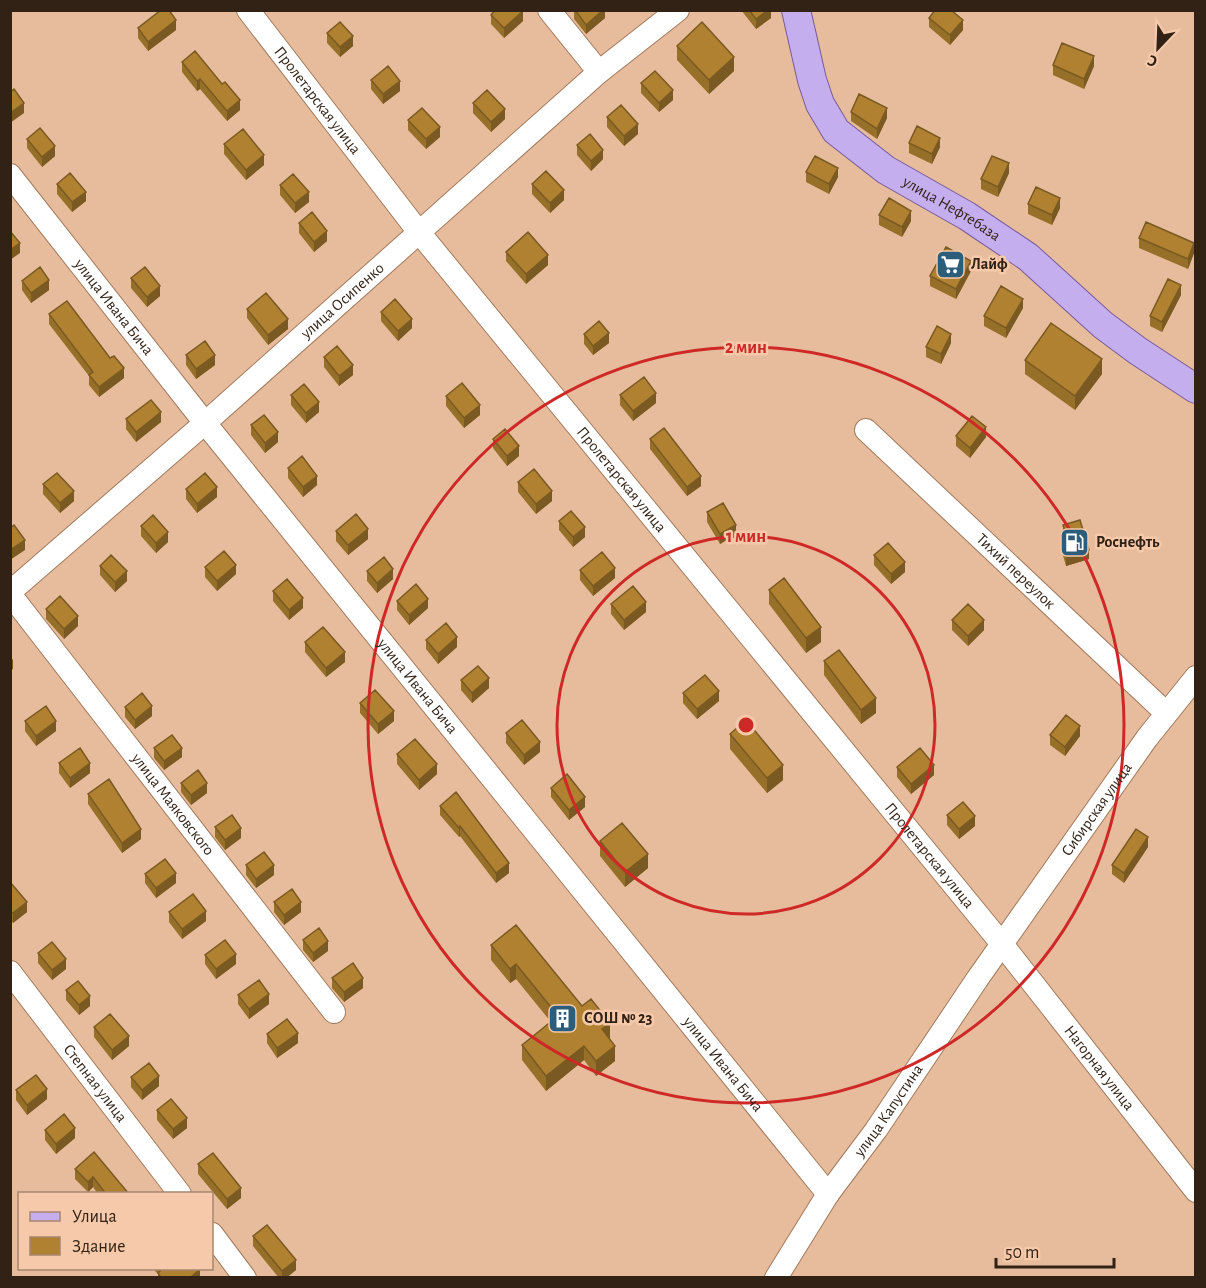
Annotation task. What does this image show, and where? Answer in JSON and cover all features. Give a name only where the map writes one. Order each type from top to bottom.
[{"type":"main road","name":"улица Нефтебаза","points":[[796,10],[812,80],[820,104],[836,131],[886,170],[967,216],[1028,257],[1103,325],[1196,389]]},
{"type":"street","name":"Пролетарская улица","points":[[248,10],[418,231],[1002,944]]},
{"type":"street","points":[[549,10],[599,72]]},
{"type":"street","name":"улица Осипенко","points":[[10,593],[205,423],[599,72],[678,10]]},
{"type":"street","name":"улица Ивана Бича","points":[[10,175],[205,423],[828,1194]]},
{"type":"street","name":"Тихий переулок","points":[[866,430],[1167,712]]},
{"type":"street","name":"улица Маяковского","points":[[10,593],[334,1012]]},
{"type":"street","name":"Сибирская улица","points":[[1002,944],[1167,712],[1196,677]]},
{"type":"street","name":"Нагорная улица","points":[[1002,944],[1196,1191]]},
{"type":"street","name":"улица Капустина","points":[[776,1278],[828,1194],[876,1130],[1002,944]]},
{"type":"street","name":"Степная улица","points":[[10,972],[178,1192]]},
{"type":"street","points":[[213,1235],[245,1278]]},
{"type":"building","points":[[161,10],[169,10],[176,20],[148,42],[138,28]]},
{"type":"building","points":[[495,10],[523,11],[504,28],[491,15]]},
{"type":"building","points":[[575,10],[603,10],[586,25]]},
{"type":"building","points":[[749,10],[768,10],[756,19]]},
{"type":"building","points":[[935,10],[951,10],[963,20],[950,35],[929,18]]},
{"type":"building","points":[[340,22],[353,36],[340,47],[327,33]]},
{"type":"building","points":[[702,22],[734,57],[709,80],[677,46]]},
{"type":"building","points":[[1062,43],[1094,56],[1084,79],[1053,65]]},
{"type":"building","points":[[195,51],[222,84],[225,82],[240,100],[227,111],[200,79],[197,81],[182,62]]},
{"type":"building","points":[[388,66],[400,81],[383,94],[371,80]]},
{"type":"building","points":[[655,71],[673,90],[659,103],[641,83]]},
{"type":"building","points":[[14,89],[24,103],[10,113],[10,92]]},
{"type":"building","points":[[487,90],[505,109],[491,122],[473,103]]},
{"type":"building","points":[[859,94],[887,108],[877,129],[851,112]]},
{"type":"building","points":[[621,105],[638,124],[624,136],[607,117]]},
{"type":"building","points":[[422,108],[440,127],[426,139],[408,120]]},
{"type":"building","points":[[917,126],[940,138],[932,154],[909,143]]},
{"type":"building","points":[[40,128],[55,146],[42,157],[27,139]]},
{"type":"building","points":[[243,129],[264,155],[246,170],[224,144]]},
{"type":"building","points":[[590,134],[603,150],[591,161],[577,145]]},
{"type":"building","points":[[815,156],[838,168],[829,184],[806,172]]},
{"type":"building","points":[[992,156],[1009,163],[998,187],[981,179]]},
{"type":"building","points":[[546,171],[564,190],[550,203],[532,184]]},
{"type":"building","points":[[70,173],[86,192],[72,202],[57,184]]},
{"type":"building","points":[[293,174],[309,192],[295,203],[280,185]]},
{"type":"building","points":[[1036,187],[1060,198],[1052,215],[1028,204]]},
{"type":"building","points":[[889,198],[911,211],[902,227],[879,215]]},
{"type":"building","points":[[312,212],[327,231],[314,242],[299,223]]},
{"type":"building","points":[[1146,222],[1194,243],[1188,259],[1139,238]]},
{"type":"building","points":[[10,231],[20,243],[10,250]]},
{"type":"building","points":[[528,232],[548,255],[526,274],[506,252]]},
{"type":"building","points":[[946,247],[971,261],[956,289],[930,276]]},
{"type":"building","points":[[40,267],[49,280],[31,293],[22,281]]},
{"type":"building","points":[[145,267],[160,286],[147,297],[131,278]]},
{"type":"building","points":[[1168,279],[1181,285],[1162,322],[1150,316]]},
{"type":"building","points":[[1001,286],[1023,299],[1006,328],[984,316]]},
{"type":"building","points":[[266,293],[288,319],[268,335],[247,309]]},
{"type":"building","points":[[395,299],[412,319],[398,331],[381,312]]},
{"type":"building","points":[[67,301],[110,358],[114,356],[124,368],[99,387],[89,375],[93,372],[49,314]]},
{"type":"building","points":[[599,321],[609,333],[593,346],[584,334]]},
{"type":"building","points":[[1051,323],[1102,359],[1075,396],[1025,360]]},
{"type":"building","points":[[937,326],[951,334],[941,354],[926,347]]},
{"type":"building","points":[[205,341],[215,355],[196,369],[186,355]]},
{"type":"building","points":[[337,346],[353,365],[339,376],[324,357]]},
{"type":"building","points":[[644,377],[656,393],[633,411],[620,395]]},
{"type":"building","points":[[462,383],[480,405],[464,418],[446,396]]},
{"type":"building","points":[[304,384],[319,402],[306,413],[291,395]]},
{"type":"building","points":[[151,400],[161,412],[136,432],[126,419]]},
{"type":"building","points":[[264,415],[278,432],[265,443],[251,425]]},
{"type":"building","points":[[972,416],[986,427],[970,448],[956,436]]},
{"type":"building","points":[[664,428],[701,476],[687,487],[650,439]]},
{"type":"building","points":[[505,429],[519,446],[507,456],[493,439]]},
{"type":"building","points":[[302,456],[317,476],[303,487],[288,468]]},
{"type":"building","points":[[534,469],[552,491],[536,504],[518,482]]},
{"type":"building","points":[[57,473],[74,491],[60,503],[43,484]]},
{"type":"building","points":[[205,473],[217,487],[197,504],[186,489]]},
{"type":"building","points":[[723,503],[736,525],[720,534],[707,512]]},
{"type":"building","points":[[571,511],[585,527],[573,537],[559,521]]},
{"type":"building","points":[[356,514],[368,529],[348,545],[336,531]]},
{"type":"building","points":[[153,515],[168,532],[156,543],[141,526]]},
{"type":"building","points":[[1080,520],[1089,550],[1066,556],[1062,542],[1068,540],[1063,525]]},
{"type":"building","points":[[14,525],[25,540],[10,550],[10,528]]},
{"type":"building","points":[[888,543],[905,562],[891,574],[874,555]]},
{"type":"building","points":[[224,551],[236,565],[217,581],[205,567]]},
{"type":"building","points":[[602,552],[615,568],[593,586],[580,570]]},
{"type":"building","points":[[111,555],[127,571],[115,582],[100,566]]},
{"type":"building","points":[[384,557],[393,569],[377,583],[367,571]]},
{"type":"building","points":[[784,578],[821,627],[806,638],[769,590]]},
{"type":"building","points":[[287,579],[303,598],[289,610],[273,591]]},
{"type":"building","points":[[416,584],[428,599],[409,615],[397,601]]},
{"type":"building","points":[[633,586],[646,602],[624,620],[611,604]]},
{"type":"building","points":[[60,596],[78,616],[64,629],[46,609]]},
{"type":"building","points":[[968,604],[984,620],[968,636],[952,620]]},
{"type":"building","points":[[446,623],[457,637],[438,654],[426,640]]},
{"type":"building","points":[[323,627],[345,652],[326,668],[305,642]]},
{"type":"building","points":[[839,650],[876,698],[861,710],[824,661]]},
{"type":"building","points":[[478,666],[489,678],[472,693],[461,680]]},
{"type":"building","points":[[705,675],[719,691],[697,709],[683,693]]},
{"type":"building","points":[[375,690],[394,711],[378,724],[360,703]]},
{"type":"building","points":[[142,693],[152,706],[135,720],[125,707]]},
{"type":"building","points":[[46,706],[56,721],[36,736],[25,721]]},
{"type":"building","points":[[1066,715],[1080,726],[1065,747],[1050,735]]},
{"type":"building","points":[[522,720],[540,742],[524,755],[506,733]]},
{"type":"building","points":[[746,720],[783,765],[767,778],[730,734]]},
{"type":"building","points":[[172,735],[182,748],[164,761],[154,748]]},
{"type":"building","points":[[415,739],[437,764],[419,780],[397,754]]},
{"type":"building","points":[[80,748],[90,763],[70,778],[59,763]]},
{"type":"building","points":[[920,748],[934,765],[911,784],[897,767]]},
{"type":"building","points":[[198,770],[207,783],[191,795],[181,783]]},
{"type":"building","points":[[567,774],[585,797],[569,810],[551,788]]},
{"type":"building","points":[[109,779],[141,829],[122,843],[88,794]]},
{"type":"building","points":[[456,792],[509,863],[496,873],[460,826],[459,828],[440,806]]},
{"type":"building","points":[[963,802],[975,816],[959,829],[947,815]]},
{"type":"building","points":[[232,815],[241,828],[225,840],[215,827]]},
{"type":"building","points":[[622,823],[648,854],[625,872],[600,841]]},
{"type":"building","points":[[1136,829],[1148,837],[1124,873],[1112,865]]},
{"type":"building","points":[[264,852],[274,865],[256,879],[246,865]]},
{"type":"building","points":[[165,859],[176,873],[156,888],[145,874]]},
{"type":"building","points":[[10,882],[27,902],[13,913],[10,911]]},
{"type":"building","points":[[292,889],[301,902],[284,915],[274,902]]},
{"type":"building","points":[[193,894],[206,911],[182,929],[169,912]]},
{"type":"building","name":"СОШ № 23","points":[[516,925],[582,1006],[591,999],[610,1023],[602,1029],[615,1046],[596,1061],[584,1046],[546,1076],[522,1045],[558,1016],[516,964],[510,969],[491,945]]},
{"type":"building","points":[[319,928],[328,941],[313,953],[303,940]]},
{"type":"building","points":[[225,940],[236,954],[216,969],[205,955]]},
{"type":"building","points":[[52,942],[66,959],[52,970],[38,953]]},
{"type":"building","points":[[353,963],[363,978],[344,992],[332,978]]},
{"type":"building","points":[[259,980],[269,994],[249,1009],[238,995]]},
{"type":"building","points":[[78,981],[90,996],[79,1005],[66,990]]},
{"type":"building","points":[[110,1014],[129,1036],[112,1050],[94,1027]]},
{"type":"building","points":[[287,1019],[298,1033],[277,1048],[267,1034]]},
{"type":"building","points":[[149,1063],[159,1076],[142,1090],[131,1077]]},
{"type":"building","points":[[36,1075],[47,1089],[27,1105],[16,1090]]},
{"type":"building","points":[[171,1099],[187,1118],[173,1129],[157,1110]]},
{"type":"building","points":[[64,1114],[75,1128],[56,1144],[45,1130]]},
{"type":"building","points":[[94,1152],[127,1192],[104,1192],[93,1177],[88,1182],[75,1169]]},
{"type":"building","points":[[213,1153],[241,1188],[227,1199],[198,1164]]},
{"type":"building","points":[[267,1225],[296,1260],[282,1271],[253,1236]]},
{"type":"building","points":[[161,1270],[199,1270],[190,1278],[161,1278],[158,1273]]},
{"type":"place","name":"Лайф","points":[[950,264]]},
{"type":"place","name":"Роснефть","points":[[1075,542]]},
{"type":"place","name":"СОШ № 23","points":[[563,1018]]}]
